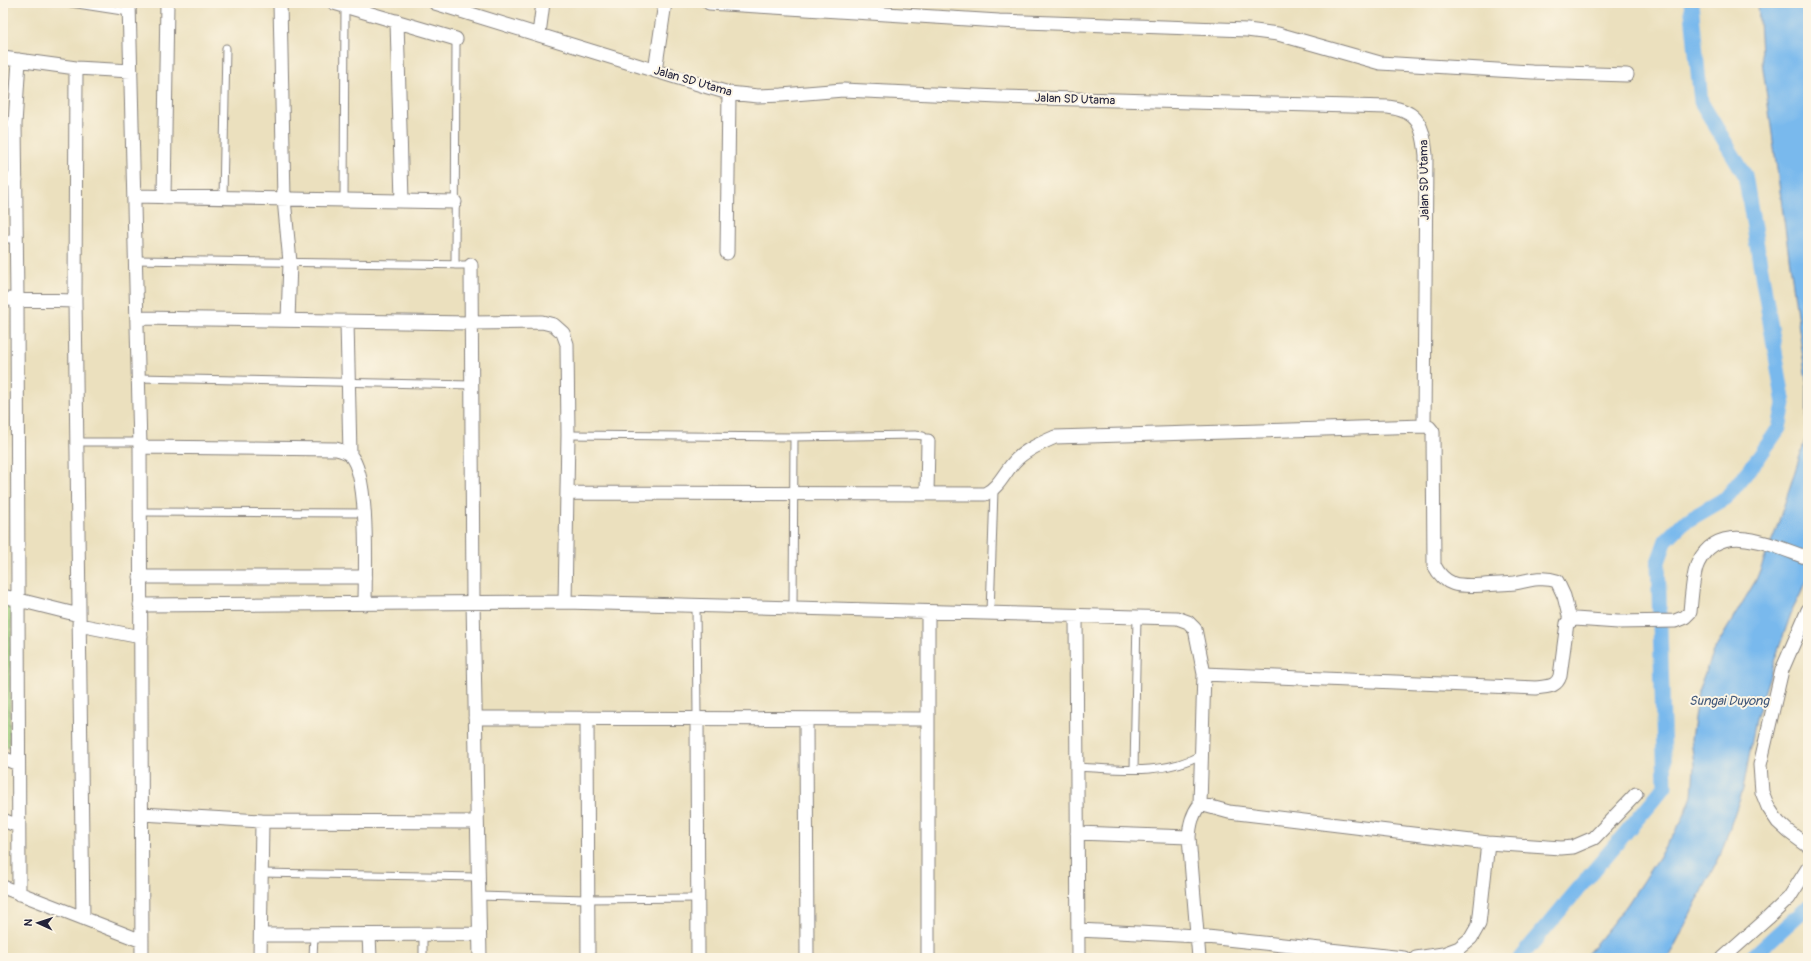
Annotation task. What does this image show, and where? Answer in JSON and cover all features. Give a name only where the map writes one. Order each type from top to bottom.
[{"type":"street","points":[[164,197],[167,3]]},
{"type":"street","points":[[280,3],[284,199],[290,262],[288,320]]},
{"type":"street","name":"Jalan SD Utama","points":[[435,3],[729,93],[758,96],[843,90],[999,97],[1388,107],[1402,109],[1412,115],[1421,126],[1426,155],[1424,426]]},
{"type":"street","points":[[539,34],[543,3]]},
{"type":"street","points":[[655,70],[665,3]]},
{"type":"street","points":[[709,3],[999,21],[1248,30],[1278,34],[1380,63],[1532,72],[1627,75]]},
{"type":"street","points":[[340,4],[456,39]]},
{"type":"street","points":[[129,7],[140,444],[142,958]]},
{"type":"street","points":[[397,21],[402,201]]},
{"type":"street","points":[[3,58],[76,68],[131,71]]},
{"type":"street","points":[[19,60],[9,124],[10,180],[17,239],[19,599],[18,826],[20,894]]},
{"type":"street","points":[[76,68],[77,442],[83,918]]},
{"type":"street","points":[[726,253],[729,93]]},
{"type":"street","points":[[134,196],[455,202]]},
{"type":"street","points":[[471,265],[473,602],[480,958]]},
{"type":"street","points":[[3,299],[76,301]]},
{"type":"street","points":[[137,318],[347,322],[542,322],[554,324],[563,333],[567,344],[568,435],[565,602]]},
{"type":"street","points":[[347,322],[350,454],[357,466],[361,482],[364,514],[365,604]]},
{"type":"street","points":[[567,493],[985,494],[994,490],[1017,459],[1038,445],[1055,437],[1424,426],[1429,427],[1433,432],[1434,565],[1440,575],[1449,582],[1460,586],[1509,584],[1549,578],[1557,581],[1564,596],[1570,620]]},
{"type":"street","points":[[927,494],[928,441]]},
{"type":"street","points":[[140,444],[336,449],[350,454]]},
{"type":"street","points":[[1204,674],[1536,688],[1553,686],[1558,682],[1560,676],[1566,623],[1575,619],[1618,622],[1675,621],[1685,617],[1690,612],[1697,564],[1708,549],[1720,540],[1729,538],[1745,539],[1766,544],[1808,558]]},
{"type":"street","points":[[140,577],[365,577]]},
{"type":"street","points":[[3,596],[19,599],[79,620],[141,637]]},
{"type":"street","points":[[140,605],[565,602],[1177,618],[1188,622],[1195,629],[1204,674],[1200,804],[1194,812],[1190,824],[1189,837],[1199,958]]},
{"type":"street","points":[[1808,610],[1782,670],[1760,766],[1762,792],[1768,807],[1778,822],[1808,846]]},
{"type":"street","points":[[928,612],[928,958]]},
{"type":"street","points":[[1076,616],[1078,958]]},
{"type":"street","points":[[475,718],[927,719]]},
{"type":"street","points":[[587,718],[588,958]]},
{"type":"street","points":[[697,718],[698,958]]},
{"type":"street","points":[[806,719],[807,958]]},
{"type":"street","points":[[3,758],[18,764]]},
{"type":"street","points":[[1200,804],[1229,812],[1488,842],[1561,848],[1585,843],[1594,838],[1636,794]]},
{"type":"street","points":[[142,814],[262,821],[477,822]]},
{"type":"street","points":[[3,820],[18,826]]},
{"type":"street","points":[[260,958],[262,821]]},
{"type":"street","points":[[1077,833],[1189,837]]},
{"type":"street","points":[[1416,958],[1449,952],[1460,948],[1470,938],[1479,924],[1488,842]]},
{"type":"street","points":[[1723,958],[1789,898],[1808,868]]},
{"type":"street","points":[[3,888],[142,941]]},
{"type":"street","points":[[1078,930],[1198,936],[1404,958]]},
{"type":"street","points":[[261,935],[479,934]]},
{"type":"street","points":[[369,935],[370,958]]},
{"type":"lane","points":[[70,3],[129,7]]},
{"type":"lane","points":[[340,4],[344,200]]},
{"type":"lane","points":[[455,265],[456,39]]},
{"type":"lane","points":[[223,198],[226,48]]},
{"type":"lane","points":[[3,239],[17,239]]},
{"type":"lane","points":[[135,260],[471,265]]},
{"type":"lane","points":[[138,378],[472,385]]},
{"type":"lane","points":[[568,435],[794,437],[915,435],[923,436],[928,441]]},
{"type":"lane","points":[[793,608],[794,437]]},
{"type":"lane","points":[[77,442],[140,444]]},
{"type":"lane","points":[[990,614],[994,490]]},
{"type":"lane","points":[[140,512],[364,514]]},
{"type":"lane","points":[[696,606],[697,718]]},
{"type":"lane","points":[[1134,769],[1137,617]]},
{"type":"lane","points":[[1077,767],[1134,769],[1172,766],[1189,762],[1202,754]]},
{"type":"lane","points":[[261,873],[478,877]]},
{"type":"lane","points":[[478,896],[587,899],[698,898]]},
{"type":"lane","points":[[422,934],[423,958]]},
{"type":"lane","points":[[313,958],[314,935]]},
{"type":"green space","points":[[3,603],[12,606],[9,748],[3,746]]},
{"type":"water","name":"Sungai Duyong","points":[[1758,3],[1808,3],[1808,579],[1792,611],[1774,662],[1756,719],[1743,789],[1720,856],[1673,949],[1667,958],[1584,958],[1627,905],[1682,821],[1692,796],[1694,765],[1691,739],[1698,691],[1712,654],[1756,580],[1776,530],[1806,437],[1807,387],[1761,54]]},
{"type":"waterway","points":[[1520,958],[1665,786],[1658,562],[1666,540],[1683,523],[1726,498],[1759,457],[1779,428],[1784,404],[1745,175],[1701,102],[1691,3]]},
{"type":"waterway","points":[[1751,958],[1807,907]]}]
